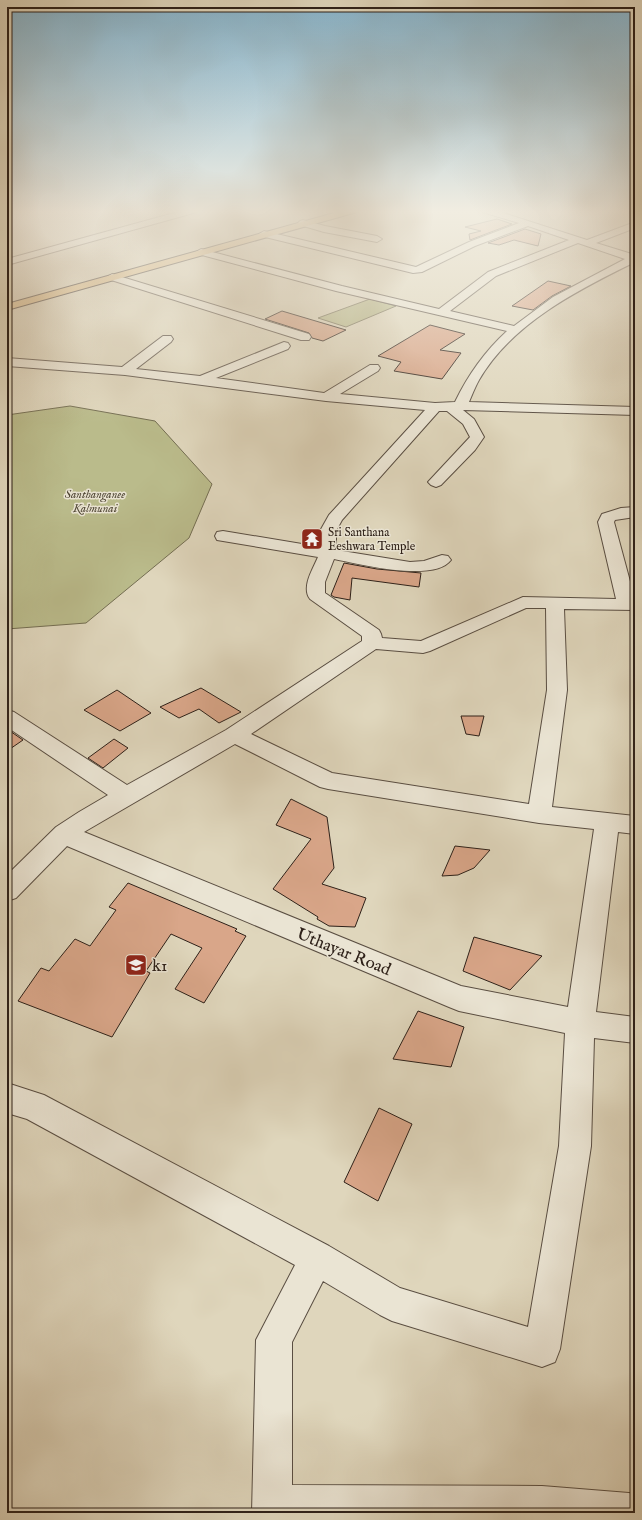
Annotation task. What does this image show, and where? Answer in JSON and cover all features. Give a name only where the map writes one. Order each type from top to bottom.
[{"type":"main road","points":[[7,307],[98,281]]},
{"type":"street","points":[[125,281],[304,337]]},
{"type":"street","points":[[310,281],[516,330]]},
{"type":"street","points":[[440,313],[483,281]]},
{"type":"street","points":[[372,643],[372,634],[316,595],[316,582],[328,553],[328,531],[335,518],[467,388],[504,340],[550,304],[593,281]]},
{"type":"street","points":[[125,371],[167,339]]},
{"type":"street","points":[[202,380],[284,346]]},
{"type":"street","points":[[7,362],[125,371],[326,397],[448,406],[635,411]]},
{"type":"street","points":[[326,397],[374,368]]},
{"type":"street","points":[[436,482],[470,447],[477,437],[468,422],[448,406]]},
{"type":"street","points":[[7,891],[64,834],[88,818],[234,735],[372,643],[423,647],[523,602],[630,604],[606,522],[608,518],[621,513],[635,512]]},
{"type":"street","points":[[223,536],[410,566],[426,566],[442,560]]},
{"type":"street","points":[[539,814],[557,690],[555,602]]},
{"type":"street","points":[[7,717],[126,796]]},
{"type":"street","points":[[234,735],[328,781],[539,814],[607,823],[635,825]]},
{"type":"street","points":[[7,1098],[33,1106],[317,1258],[392,1303],[542,1349],[575,1146],[580,1022],[607,823]]},
{"type":"street","name":"Uthayar Road","points":[[64,834],[459,998],[580,1022],[635,1030]]},
{"type":"street","points":[[317,1258],[274,1340],[272,1509],[542,1506],[629,1513]]},
{"type":"green space","points":[[370,299],[396,306],[346,327],[318,318]]},
{"type":"green space","name":"Santhanganee Kalmunai","points":[[70,406],[155,421],[212,484],[189,538],[86,623],[7,629],[7,415]]},
{"type":"building","points":[[548,281],[571,286],[552,296],[533,310],[512,306]]},
{"type":"building","points":[[282,311],[346,330],[323,341],[312,338],[309,333],[265,319]]},
{"type":"building","points":[[430,325],[465,334],[440,350],[461,353],[442,379],[394,371],[401,362],[378,356]]},
{"type":"building","points":[[344,563],[377,569],[421,573],[419,587],[352,578],[350,600],[334,597],[331,595]]},
{"type":"building","points":[[201,688],[241,712],[219,723],[199,709],[179,718],[160,707]]},
{"type":"building","points":[[117,690],[151,713],[120,731],[84,710]]},
{"type":"building","points":[[461,716],[484,716],[479,736],[466,734]]},
{"type":"building","points":[[7,729],[23,740],[7,751]]},
{"type":"building","points":[[114,739],[128,748],[103,768],[88,758]]},
{"type":"building","points":[[291,799],[327,817],[334,868],[322,884],[366,898],[355,927],[329,926],[317,919],[318,917],[273,889],[311,839],[276,825]]},
{"type":"building","points":[[455,846],[490,850],[474,868],[458,875],[442,876]]},
{"type":"building","points":[[128,883],[237,929],[235,931],[246,936],[204,1003],[175,989],[202,948],[171,934],[146,971],[150,973],[112,1037],[18,1001],[41,968],[49,971],[75,939],[90,946],[116,910],[109,907]]},
{"type":"building","points":[[474,937],[542,956],[510,990],[463,971]]},
{"type":"building","points":[[418,1011],[464,1027],[451,1067],[393,1059]]},
{"type":"building","points":[[379,1108],[412,1124],[378,1201],[344,1182]]},
{"type":"place","name":"Sri Santhana Eeshwara Temple","points":[[312,539]]},
{"type":"place","name":"k1","points":[[136,965]]}]
